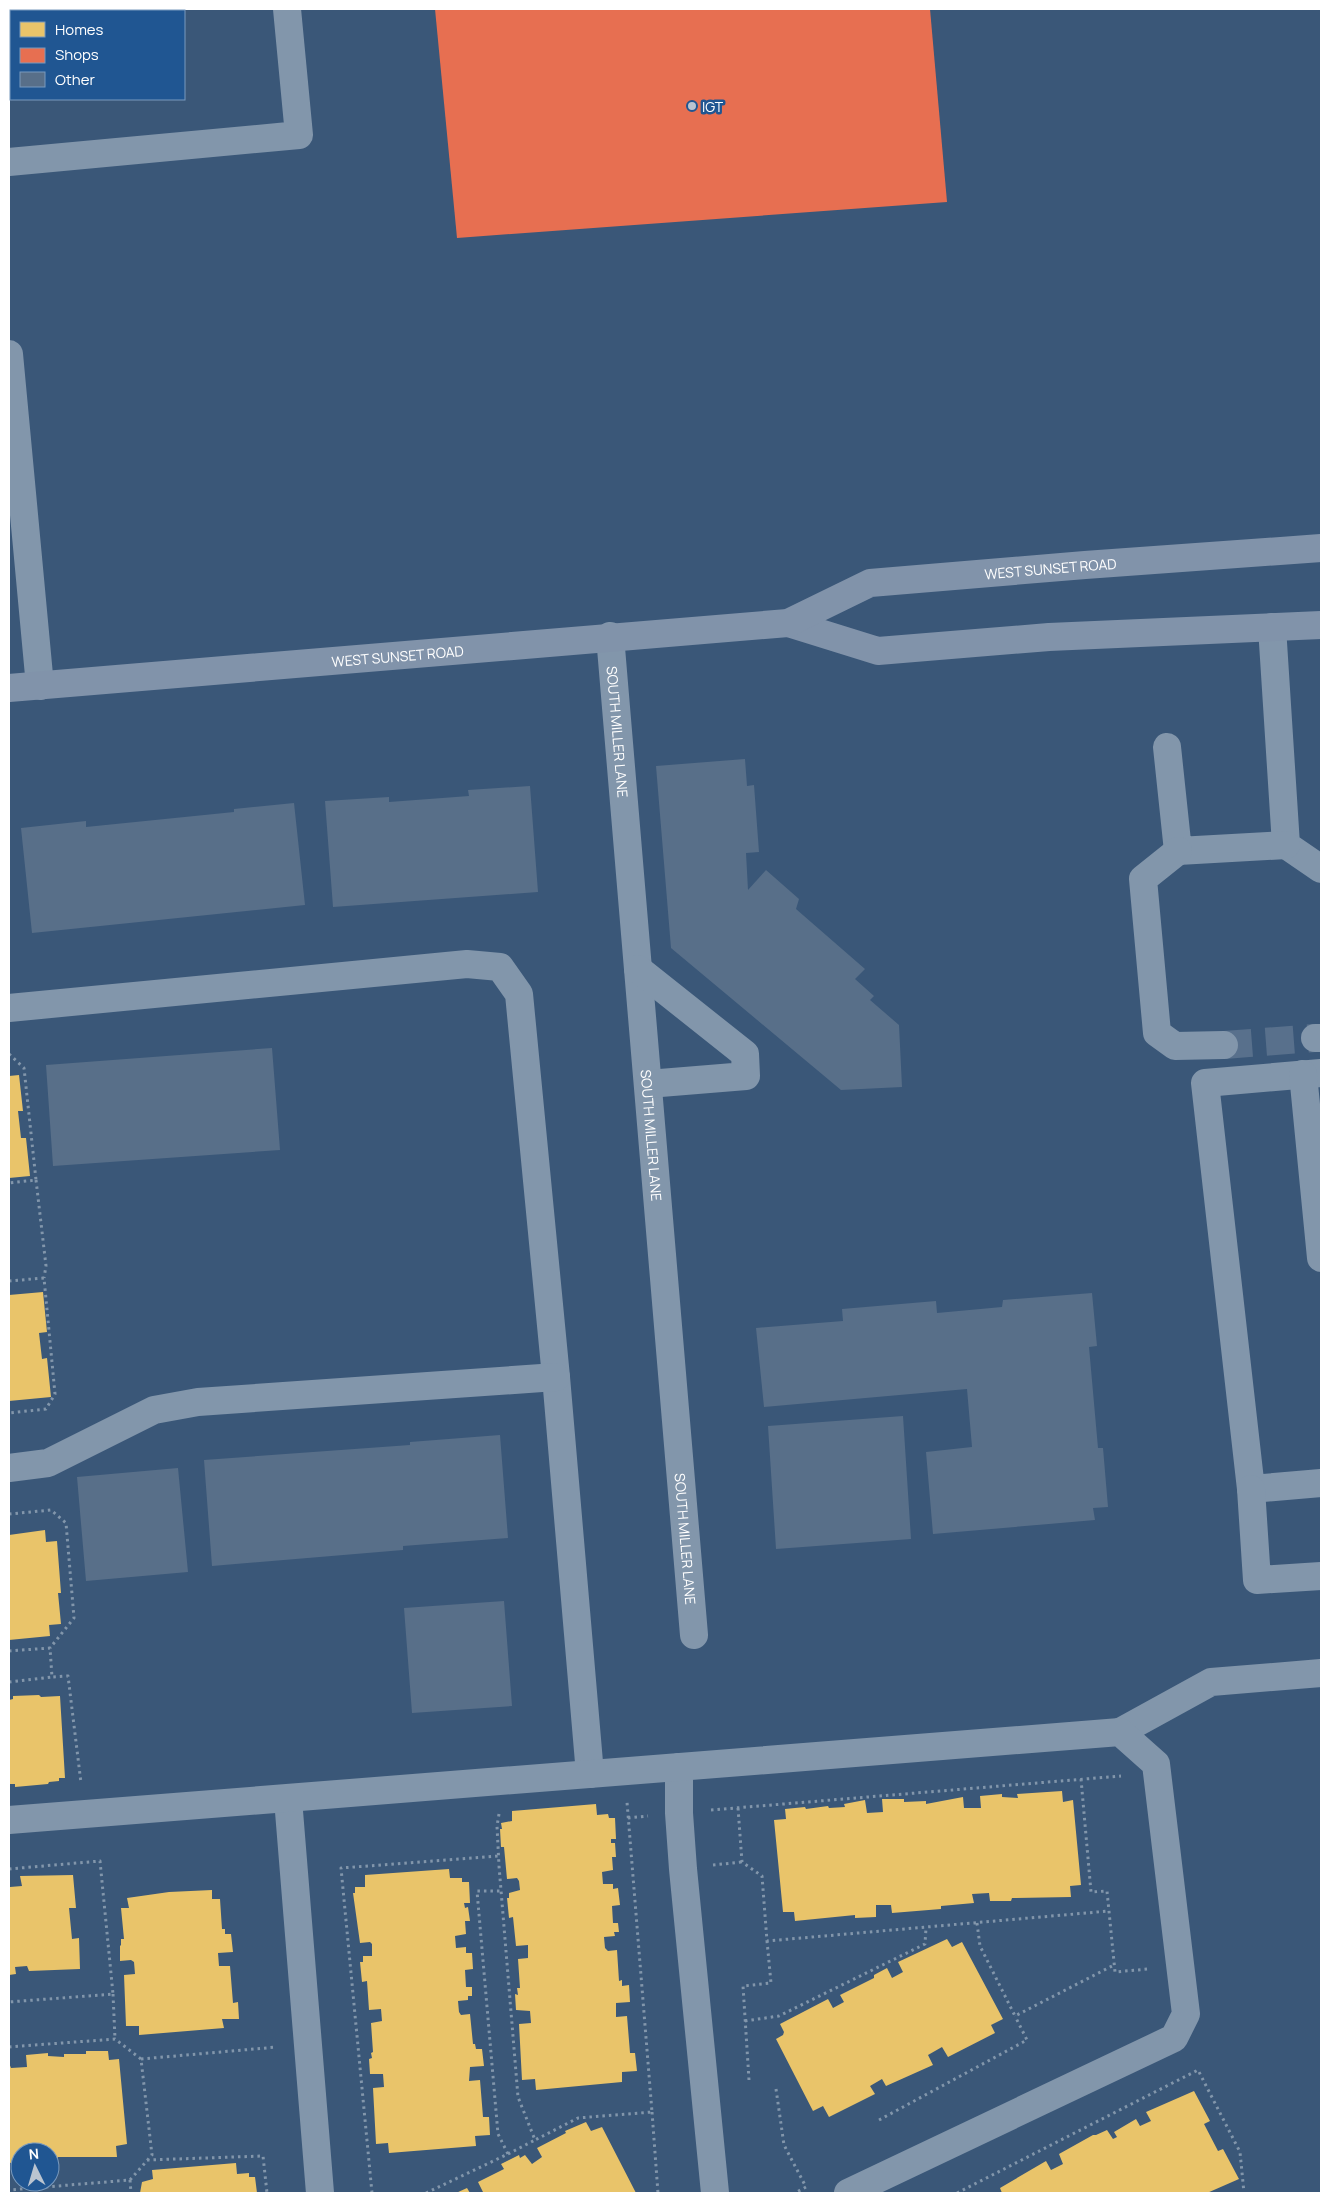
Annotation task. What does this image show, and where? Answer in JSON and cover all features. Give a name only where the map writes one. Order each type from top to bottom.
[{"type":"main road","name":"WEST SUNSET ROAD","points":[[788,623],[870,583],[1085,564],[1321,548]]},
{"type":"main road","name":"WEST SUNSET ROAD","points":[[9,688],[610,636],[788,623],[878,651],[1049,637],[1321,625]]},
{"type":"street","points":[[9,162],[299,135],[287,9]]},
{"type":"street","points":[[9,354],[40,686]]},
{"type":"street","points":[[1272,627],[1286,845]]},
{"type":"street","name":"SOUTH MILLER LANE","points":[[610,636],[694,1635]]},
{"type":"street","points":[[1167,747],[1178,850]]},
{"type":"street","points":[[1224,1045],[1174,1046],[1157,1032],[1143,879],[1178,850],[1286,845],[1321,869]]},
{"type":"street","points":[[9,1008],[467,964],[500,967],[519,994],[556,1377],[590,1774]]},
{"type":"street","points":[[638,969],[745,1054],[746,1076],[648,1084]]},
{"type":"street","points":[[1321,1258],[1312,1073],[1205,1083],[1251,1489],[1257,1580],[1321,1576]]},
{"type":"street","points":[[9,1468],[48,1463],[154,1410],[198,1402],[556,1377]]},
{"type":"street","points":[[1251,1489],[1321,1483]]},
{"type":"street","points":[[9,1820],[1120,1732],[1211,1682],[1321,1674]]},
{"type":"street","points":[[848,2193],[1174,2038],[1186,2014],[1156,1764],[1120,1732]]},
{"type":"street","points":[[679,1767],[679,1813],[715,2193]]},
{"type":"street","points":[[288,1799],[320,2193]]},
{"type":"path","points":[[9,1054],[24,1068],[46,1266],[44,1278],[55,1394],[46,1409],[9,1413]]},
{"type":"path","points":[[9,1183],[36,1180]]},
{"type":"path","points":[[9,1281],[44,1278]]},
{"type":"path","points":[[9,1514],[51,1510],[66,1523],[74,1618],[50,1648],[52,1677]]},
{"type":"path","points":[[9,1651],[50,1648]]},
{"type":"path","points":[[9,1682],[68,1676],[84,1814]]},
{"type":"path","points":[[625,1771],[658,2193]]},
{"type":"path","points":[[628,1818],[1157,1773]]},
{"type":"path","points":[[1081,1780],[1091,1892],[1107,1891],[1114,1972],[1180,1966]]},
{"type":"path","points":[[494,1781],[500,1817],[497,1826],[500,1891],[518,2097],[535,2140]]},
{"type":"path","points":[[738,1808],[742,1862],[762,1876],[771,1983],[743,1986],[749,2080]]},
{"type":"path","points":[[372,2193],[341,1868],[498,1856]]},
{"type":"path","points":[[9,1869],[100,1861],[113,1994],[115,2039]]},
{"type":"path","points":[[500,1891],[477,1891],[498,2134],[508,2154]]},
{"type":"path","points":[[767,1941],[1109,1911]]},
{"type":"path","points":[[879,2120],[1028,2040],[980,1946],[977,1923]]},
{"type":"path","points":[[745,2020],[779,2016],[925,1944],[926,1928]]},
{"type":"path","points":[[1015,2016],[1114,1966]]},
{"type":"path","points":[[9,2002],[113,1994]]},
{"type":"path","points":[[9,2047],[115,2039],[141,2059],[307,2045]]},
{"type":"path","points":[[131,2193],[130,2180],[152,2155],[141,2059]]},
{"type":"path","points":[[957,2193],[1198,2070],[1240,2152],[1244,2193]]},
{"type":"path","points":[[776,2088],[784,2145],[806,2187],[795,2193]]},
{"type":"path","points":[[426,2193],[578,2118],[652,2112]]},
{"type":"path","points":[[147,2160],[263,2156],[268,2193]]},
{"type":"path","points":[[9,2190],[130,2180]]},
{"type":"building: Homes","points":[[19,1075],[23,1111],[18,1111],[21,1138],[26,1138],[30,1176],[9,1178],[9,1076]]},
{"type":"building: Homes","points":[[43,1292],[47,1332],[39,1333],[42,1359],[47,1358],[51,1397],[9,1401],[9,1295]]},
{"type":"building: Homes","points":[[45,1530],[46,1542],[57,1541],[61,1593],[58,1593],[61,1624],[49,1625],[50,1636],[9,1640],[9,1535]]},
{"type":"building: Homes","points":[[39,1695],[41,1697],[60,1696],[65,1778],[59,1778],[59,1781],[49,1782],[48,1784],[15,1787],[15,1784],[9,1784],[9,1700],[13,1699],[13,1696]]},
{"type":"building: Homes","points":[[1062,1791],[1063,1802],[1073,1800],[1081,1885],[1070,1886],[1071,1897],[1012,1898],[1011,1901],[990,1901],[989,1893],[972,1894],[974,1903],[941,1906],[941,1909],[892,1913],[891,1905],[876,1905],[876,1917],[855,1918],[855,1915],[795,1921],[794,1912],[783,1912],[774,1820],[786,1819],[785,1809],[828,1806],[829,1808],[845,1807],[844,1804],[865,1800],[867,1813],[883,1812],[882,1799],[904,1799],[904,1802],[926,1801],[926,1804],[963,1797],[964,1808],[981,1808],[980,1796],[1002,1794],[1002,1797],[1018,1798],[1017,1794]]},
{"type":"building: Homes","points":[[596,1804],[597,1815],[608,1814],[609,1818],[615,1818],[616,1839],[611,1839],[611,1843],[615,1843],[616,1857],[612,1857],[613,1870],[602,1872],[603,1884],[613,1884],[613,1889],[618,1888],[620,1905],[612,1906],[613,1923],[618,1923],[619,1932],[614,1932],[615,1936],[604,1937],[605,1948],[608,1951],[617,1950],[619,1981],[622,1980],[622,1986],[629,1985],[630,2002],[616,2003],[616,2017],[627,2016],[630,2053],[635,2053],[637,2071],[622,2072],[622,2082],[536,2090],[535,2079],[522,2080],[519,2024],[531,2023],[530,2011],[516,2010],[515,1994],[518,1995],[517,1988],[520,1988],[518,1959],[528,1958],[528,1945],[516,1946],[513,1917],[509,1918],[507,1898],[509,1898],[509,1893],[520,1890],[517,1878],[507,1879],[504,1847],[501,1847],[501,1823],[512,1821],[512,1811]]},
{"type":"building: Homes","points":[[449,1869],[450,1878],[462,1878],[462,1882],[469,1882],[470,1903],[464,1903],[465,1908],[468,1907],[470,1921],[465,1921],[466,1934],[455,1936],[456,1948],[466,1947],[466,1953],[472,1953],[473,1969],[465,1970],[466,1987],[472,1987],[472,1996],[468,1996],[468,2000],[458,2001],[461,2015],[470,2014],[473,2044],[475,2044],[476,2049],[482,2049],[484,2066],[470,2067],[469,2081],[480,2080],[483,2117],[489,2117],[490,2135],[475,2136],[476,2146],[389,2153],[388,2143],[376,2144],[373,2088],[384,2087],[383,2074],[370,2074],[369,2059],[372,2058],[371,2053],[373,2052],[371,2023],[382,2021],[381,2009],[369,2010],[367,1981],[362,1982],[360,1962],[363,1962],[363,1956],[372,1956],[372,1944],[370,1942],[360,1943],[353,1893],[355,1893],[355,1887],[365,1887],[365,1875]]},
{"type":"building: Homes","points":[[73,1875],[76,1908],[69,1908],[72,1939],[79,1938],[80,1969],[29,1971],[27,1966],[15,1967],[16,1974],[9,1975],[9,1883],[10,1887],[22,1886],[20,1876]]},
{"type":"building: Homes","points":[[212,1890],[212,1899],[220,1899],[222,1929],[225,1929],[225,1934],[231,1934],[233,1952],[218,1953],[219,1966],[230,1966],[233,2003],[238,2002],[239,2019],[222,2019],[224,2028],[139,2035],[139,2026],[126,2026],[124,1975],[135,1974],[134,1962],[131,1960],[120,1961],[121,1939],[124,1939],[121,1908],[129,1908],[127,1898],[169,1892]]},
{"type":"building: Homes","points":[[947,1939],[952,1947],[962,1942],[1003,2019],[991,2025],[995,2033],[948,2057],[942,2047],[928,2055],[933,2065],[886,2086],[882,2079],[870,2086],[875,2094],[829,2117],[823,2106],[813,2111],[776,2039],[783,2035],[784,2032],[780,2024],[828,1999],[833,2008],[844,2002],[840,1995],[874,1978],[874,1975],[887,1968],[892,1978],[903,1972],[898,1962]]},
{"type":"building: Homes","points":[[86,2051],[108,2051],[109,2060],[119,2059],[127,2144],[116,2146],[117,2157],[60,2157],[60,2142],[10,2142],[9,2163],[9,2063],[11,2068],[27,2067],[26,2055],[48,2053],[48,2056],[64,2057],[64,2054],[86,2054]]},
{"type":"building: Homes","points":[[1194,2091],[1210,2121],[1204,2124],[1218,2151],[1223,2149],[1239,2179],[1207,2193],[1002,2193],[1000,2188],[1046,2161],[1051,2170],[1063,2164],[1059,2154],[1093,2135],[1107,2130],[1113,2139],[1117,2137],[1114,2132],[1136,2119],[1140,2126],[1151,2121],[1146,2112]]},
{"type":"building: Homes","points":[[586,2122],[591,2131],[602,2127],[636,2193],[481,2193],[483,2192],[478,2182],[504,2169],[501,2164],[519,2155],[520,2158],[525,2155],[532,2164],[542,2157],[537,2148],[566,2133],[565,2131]]},
{"type":"building: Homes","points":[[236,2163],[237,2174],[249,2173],[249,2177],[255,2177],[257,2193],[140,2193],[142,2182],[153,2179],[152,2170]]},
{"type":"building: Homes","points":[[467,2188],[470,2193],[456,2193]]},
{"type":"building: Shops","name":"IGT","points":[[435,9],[930,9],[947,202],[457,238]]},
{"type":"building: Other","points":[[745,759],[747,786],[754,785],[759,852],[746,853],[748,890],[766,870],[799,899],[796,909],[865,969],[855,979],[874,996],[870,1000],[899,1025],[902,1087],[841,1090],[671,948],[656,766]]},
{"type":"building: Other","points":[[530,786],[538,892],[333,907],[325,801],[389,797],[389,802],[469,796],[468,790]]},
{"type":"building: Other","points":[[294,803],[305,905],[32,933],[21,828],[86,821],[86,827],[234,812],[234,809]]},
{"type":"building: Other","points":[[272,1048],[280,1150],[53,1166],[46,1065]]},
{"type":"building: Other","points":[[1092,1293],[1097,1346],[1089,1347],[1098,1448],[1103,1448],[1108,1507],[1093,1508],[1095,1520],[933,1534],[926,1452],[972,1447],[967,1389],[764,1407],[756,1328],[843,1321],[842,1309],[936,1301],[937,1313],[1002,1307],[1003,1300]]},
{"type":"building: Other","points":[[903,1416],[911,1539],[776,1549],[768,1426]]},
{"type":"building: Other","points":[[500,1435],[508,1538],[403,1546],[403,1550],[212,1566],[204,1460],[410,1445],[410,1442]]},
{"type":"building: Other","points":[[178,1468],[188,1572],[86,1581],[77,1477]]},
{"type":"building: Other","points":[[504,1601],[512,1706],[412,1713],[404,1608]]},
{"type":"tunnel","points":[[1224,1045],[1315,1038]]},
{"type":"place","name":"IGT","points":[[692,106]]}]
